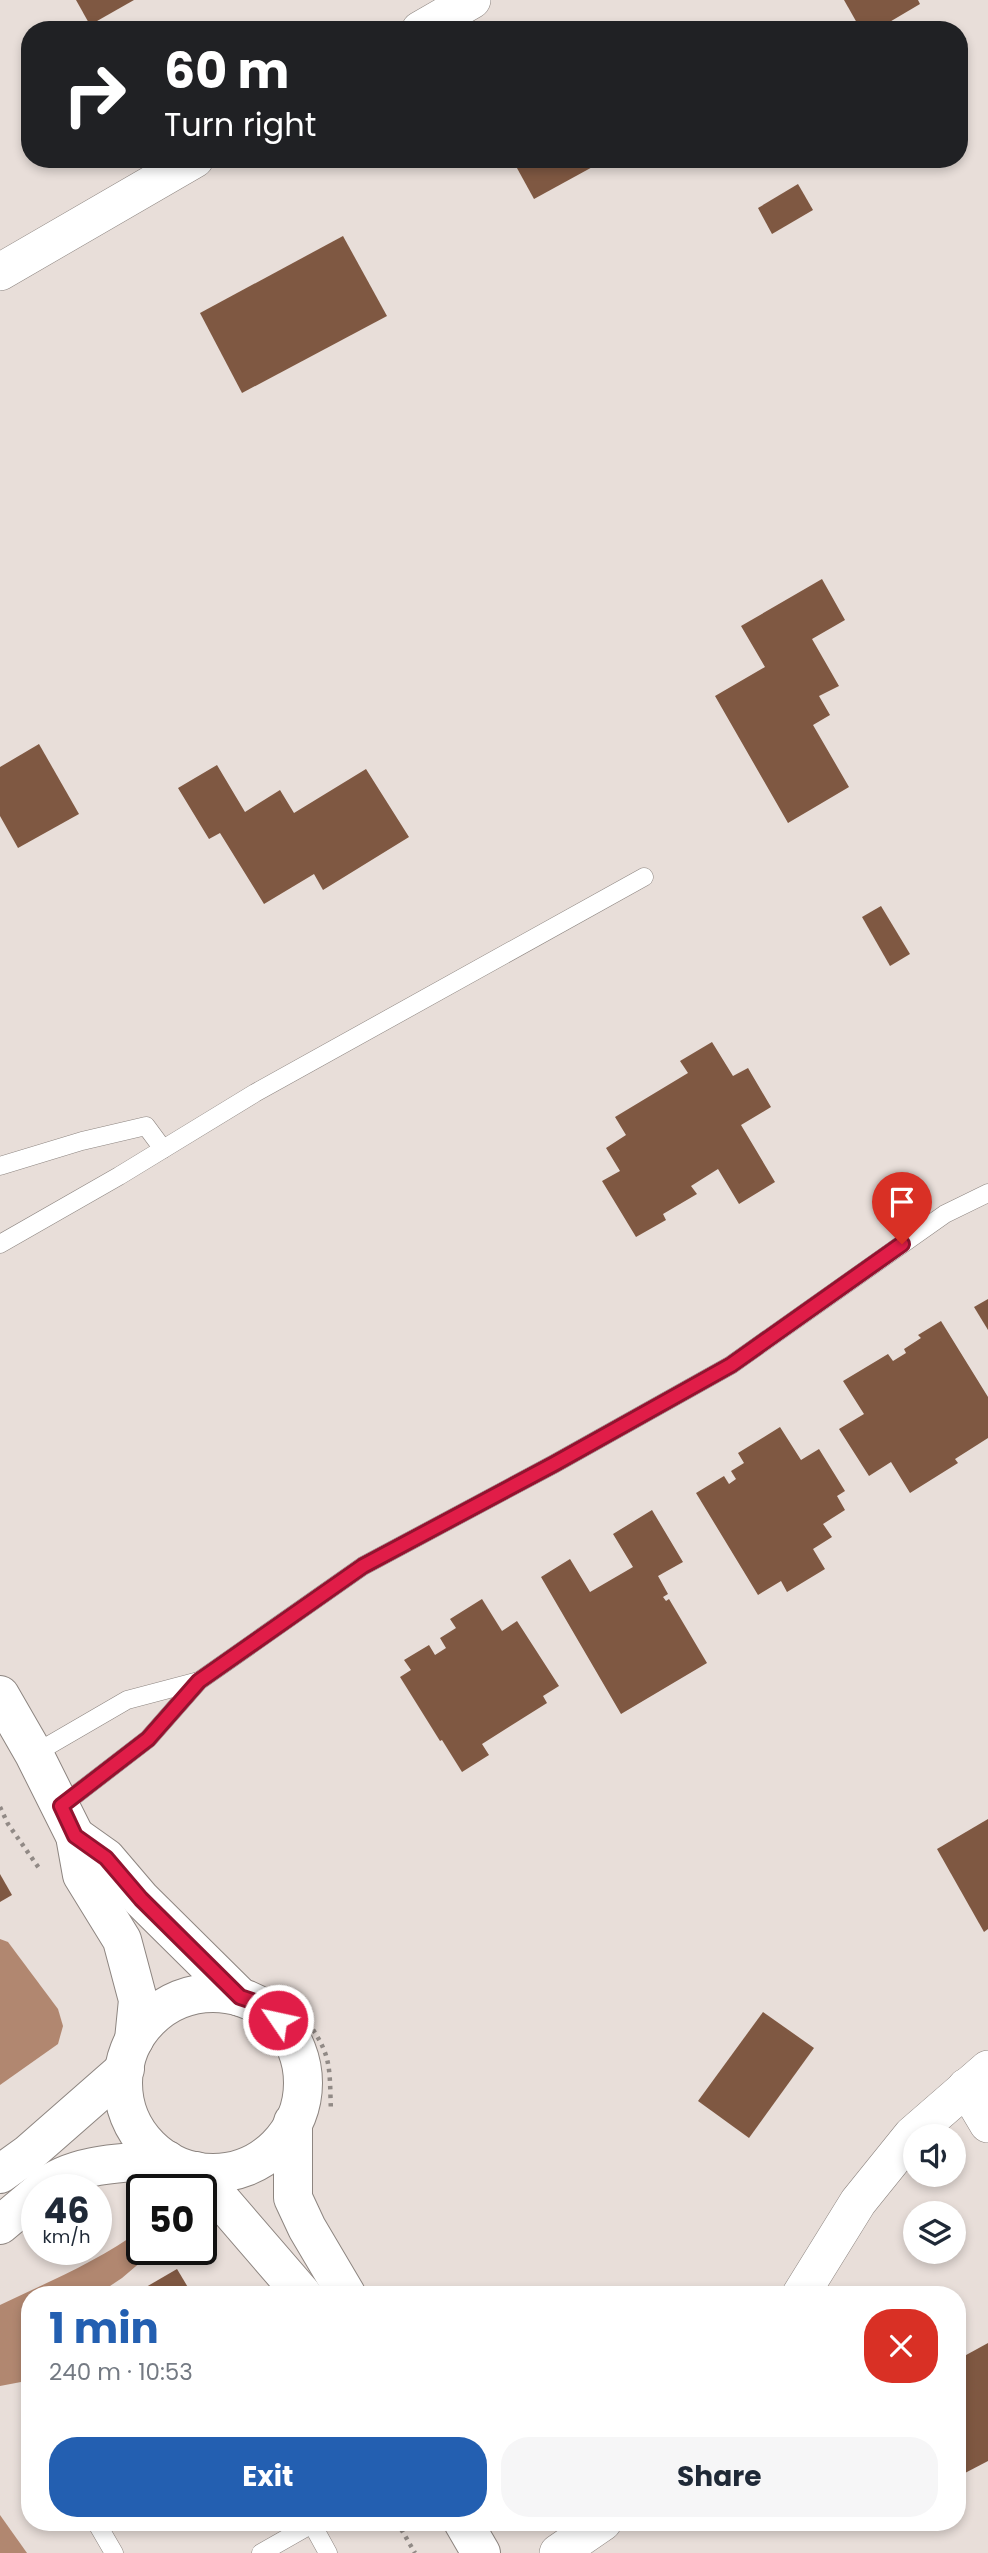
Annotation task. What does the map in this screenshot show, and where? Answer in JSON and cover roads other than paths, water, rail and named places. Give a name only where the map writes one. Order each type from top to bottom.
[{"type":"main road","points":[[0,2174],[28,2154],[130,2054],[138,2000],[122,1940],[82,1875],[68,1821],[34,1754],[2,1704]]},
{"type":"main road","points":[[68,1821],[106,1858],[141,1899],[257,1994]]},
{"type":"main road","points":[[257,1994],[252,2001],[278,2020],[295,2046],[303,2076],[300,2107],[287,2136],[264,2158],[239,2170],[211,2174],[181,2165],[158,2154],[138,2134],[126,2108],[122,2080],[141,2027],[162,2008],[190,1995],[257,1994]]},
{"type":"main road","points":[[293,2122],[293,2198],[307,2228],[341,2286]]},
{"type":"main road","points":[[70,2174],[80,2170],[181,2165],[294,2286]]},
{"type":"main road","points":[[0,2225],[21,2207]]},
{"type":"main road","points":[[468,2531],[481,2553]]},
{"type":"street","points":[[436,21],[472,0]]},
{"type":"street","points":[[0,272],[179,168]]},
{"type":"street","points":[[806,2286],[866,2193],[912,2135],[977,2078],[988,2124]]},
{"type":"street","points":[[558,2553],[590,2531]]},
{"type":"lane","points":[[0,1244],[267,1086],[644,877]]},
{"type":"lane","points":[[0,1166],[82,1141],[146,1126],[163,1149]]},
{"type":"lane","points":[[68,1821],[148,1739],[199,1681],[363,1566],[731,1365],[945,1214],[988,1193]]},
{"type":"lane","points":[[34,1754],[127,1700],[199,1681]]},
{"type":"lane","points":[[101,2531],[114,2553]]},
{"type":"lane","points":[[261,2553],[300,2531]]},
{"type":"lane","points":[[318,2531],[328,2553]]}]
